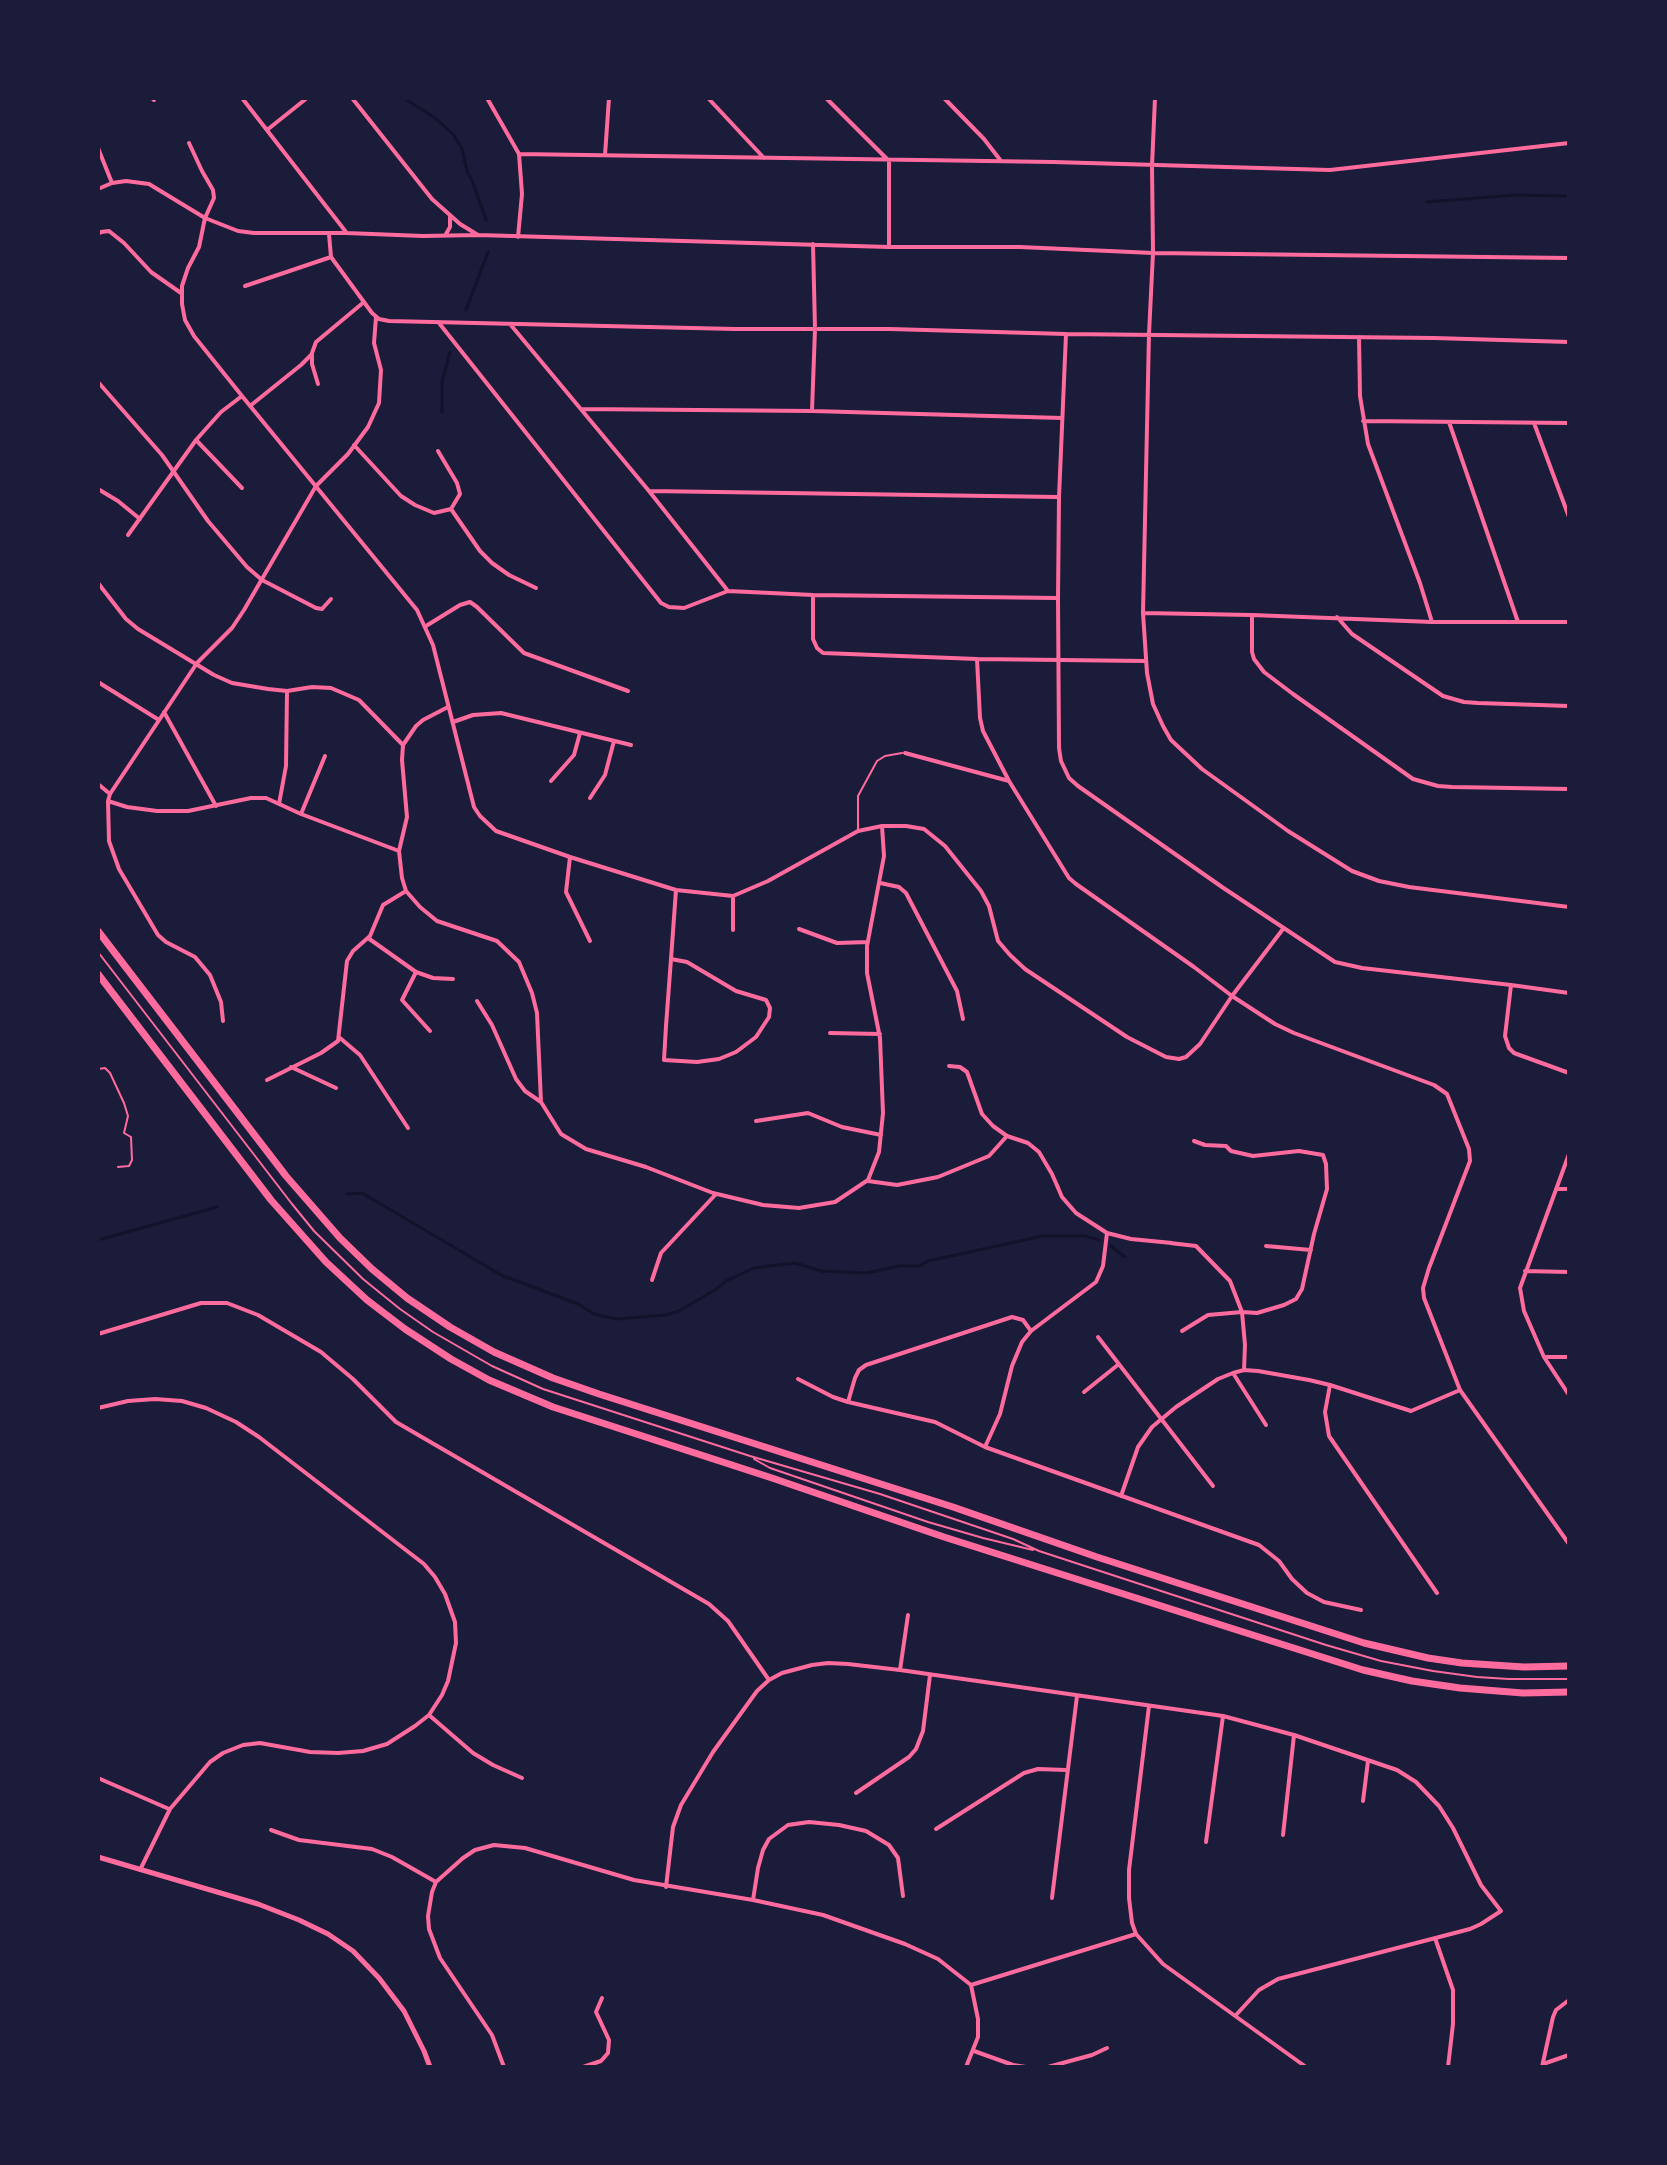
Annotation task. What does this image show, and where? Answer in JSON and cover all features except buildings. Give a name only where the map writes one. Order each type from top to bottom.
[{"type":"main road","points":[[98,931],[286,1176],[340,1238],[407,1298],[494,1352],[599,1394],[1364,1643],[1462,1663],[1569,1666]]},
{"type":"main road","points":[[98,974],[271,1200],[326,1262],[367,1300],[405,1329],[489,1380],[553,1407],[944,1537],[1363,1670],[1460,1688],[1523,1693],[1569,1692]]},
{"type":"street","points":[[242,98],[346,233]]},
{"type":"street","points":[[267,130],[307,98]]},
{"type":"street","points":[[352,98],[432,199],[478,235]]},
{"type":"street","points":[[487,98],[519,154],[522,194],[518,237]]},
{"type":"street","points":[[605,156],[609,98]]},
{"type":"street","points":[[708,98],[764,158]]},
{"type":"street","points":[[826,98],[889,161],[889,247]]},
{"type":"street","points":[[944,98],[1002,162]]},
{"type":"street","points":[[1155,98],[1143,613],[1145,661],[1153,704],[1171,740],[1202,769],[1327,857],[1352,871],[1409,887],[1569,907]]},
{"type":"street","points":[[189,143],[213,190],[214,198],[181,293],[189,328],[412,602],[433,645],[474,807],[496,831],[676,890],[733,896],[768,881],[858,831],[882,826],[924,829],[970,875],[989,906],[998,941],[1025,969],[1127,1037],[1166,1057],[1179,1059],[1194,1052],[1283,929]]},
{"type":"street","points":[[519,154],[1330,170],[1569,143]]},
{"type":"street","points":[[98,148],[112,183]]},
{"type":"street","points":[[98,189],[112,183],[138,181],[149,184],[205,218],[238,231],[254,233],[1020,247],[1153,253],[1569,258]]},
{"type":"street","points":[[444,236],[450,227],[450,216]]},
{"type":"street","points":[[100,233],[109,231],[151,272],[181,293]]},
{"type":"street","points":[[329,234],[331,257],[376,317],[389,321],[1569,342]]},
{"type":"street","points":[[812,411],[815,329],[813,244]]},
{"type":"street","points":[[245,286],[331,257]]},
{"type":"street","points":[[318,384],[312,364],[316,342],[364,302]]},
{"type":"street","points":[[223,1021],[220,998],[210,975],[195,957],[158,935],[119,869],[109,841],[108,801],[197,663],[232,628],[316,486],[348,454],[368,427],[379,403],[381,370],[374,343],[376,317]]},
{"type":"street","points":[[439,323],[661,603],[684,608],[728,591],[1058,598]]},
{"type":"street","points":[[510,324],[728,591]]},
{"type":"street","points":[[1066,334],[1059,497],[1059,748],[1069,778],[1283,929],[1335,962],[1569,993]]},
{"type":"street","points":[[1359,337],[1360,396],[1368,444],[1432,622]]},
{"type":"street","points":[[250,406],[312,353]]},
{"type":"street","points":[[98,382],[174,471],[247,567],[262,580],[316,608],[322,609],[331,599]]},
{"type":"street","points":[[128,535],[196,440],[213,420],[242,396]]},
{"type":"street","points":[[581,409],[1063,418]]},
{"type":"street","points":[[1363,421],[1569,423]]},
{"type":"street","points":[[1449,422],[1518,622]]},
{"type":"street","points":[[1534,423],[1569,517]]},
{"type":"street","points":[[196,440],[242,488]]},
{"type":"street","points":[[354,445],[401,496],[434,513],[451,509],[460,490],[438,451]]},
{"type":"street","points":[[98,489],[140,519]]},
{"type":"street","points":[[649,491],[1059,497]]},
{"type":"street","points":[[451,509],[492,563],[536,588]]},
{"type":"street","points":[[98,583],[126,619],[138,629],[214,675],[232,683],[287,691],[323,687],[351,696],[371,711],[403,745]]},
{"type":"street","points":[[813,595],[813,639],[823,653],[1145,661]]},
{"type":"street","points":[[426,626],[470,602],[524,653],[628,691]]},
{"type":"street","points":[[1143,613],[1432,622],[1569,622]]},
{"type":"street","points":[[1252,615],[1252,652],[1264,672],[1413,779],[1452,787],[1569,789]]},
{"type":"street","points":[[1337,617],[1352,634],[1433,690],[1453,699],[1478,703],[1569,706]]},
{"type":"street","points":[[977,659],[983,731],[1009,781],[1072,881],[1232,996],[1284,1028],[1434,1085],[1447,1094],[1469,1149],[1470,1161],[1429,1268],[1423,1294],[1460,1390],[1569,1544]]},
{"type":"street","points":[[98,682],[159,720]]},
{"type":"street","points":[[279,804],[286,766],[287,691]]},
{"type":"street","points":[[448,707],[423,720],[403,745],[407,817],[399,851],[402,878],[406,891],[437,921],[497,941],[519,962],[537,1013],[541,1102]]},
{"type":"street","points":[[164,712],[216,806]]},
{"type":"street","points":[[453,722],[473,715],[501,713],[631,745]]},
{"type":"street","points":[[551,781],[576,753],[580,733]]},
{"type":"street","points":[[590,798],[605,775],[614,741]]},
{"type":"street","points":[[905,753],[1009,781]]},
{"type":"street","points":[[301,814],[325,756]]},
{"type":"street","points":[[98,784],[110,794]]},
{"type":"street","points":[[108,801],[157,811],[188,811],[251,798],[266,798],[399,851]]},
{"type":"street","points":[[477,1001],[492,1025],[520,1085],[541,1102],[561,1134],[573,1142],[716,1194],[763,1205],[811,1207],[835,1202],[868,1180],[879,1152],[883,1100],[880,1034],[867,973],[868,942],[884,856],[882,826]]},
{"type":"street","points":[[570,857],[566,892],[590,941]]},
{"type":"street","points":[[880,883],[899,887],[906,893],[957,991],[963,1019]]},
{"type":"street","points":[[671,959],[687,962],[736,991],[763,998],[770,1008],[769,1017],[756,1037],[736,1052],[708,1061],[664,1060],[671,959],[676,890]]},
{"type":"street","points":[[267,1080],[332,1046],[340,1038],[346,965],[353,951],[368,938],[383,905],[406,891]]},
{"type":"street","points":[[733,896],[733,930]]},
{"type":"street","points":[[799,929],[831,942],[868,942]]},
{"type":"street","points":[[368,938],[416,972],[433,978],[453,979]]},
{"type":"street","points":[[416,972],[402,1000],[430,1031]]},
{"type":"street","points":[[1511,985],[1505,1036],[1509,1048],[1514,1053],[1569,1073]]},
{"type":"street","points":[[830,1033],[880,1034]]},
{"type":"street","points":[[340,1038],[360,1055],[408,1128]]},
{"type":"street","points":[[949,1066],[960,1067],[967,1072],[982,1114],[993,1126],[1007,1136],[1033,1146],[1044,1160],[1065,1203],[1088,1222],[1107,1233],[1172,1243]]},
{"type":"street","points":[[291,1067],[336,1088]]},
{"type":"street","points":[[756,1121],[808,1113],[842,1127],[881,1135]]},
{"type":"street","points":[[868,1180],[897,1185],[938,1177],[989,1156],[1007,1136]]},
{"type":"street","points":[[1182,1331],[1204,1316],[1257,1313],[1296,1299],[1302,1289],[1327,1189],[1325,1158],[1318,1153],[1299,1151],[1253,1156],[1231,1151],[1226,1146],[1194,1141]]},
{"type":"street","points":[[1569,1154],[1520,1288],[1524,1311],[1544,1357],[1569,1395]]},
{"type":"street","points":[[1556,1189],[1569,1189]]},
{"type":"street","points":[[652,1280],[661,1253],[716,1194]]},
{"type":"street","points":[[985,1447],[1003,1406],[1017,1353],[1031,1331],[1096,1282],[1103,1266],[1107,1233]]},
{"type":"street","points":[[1156,1241],[1196,1246],[1230,1281],[1242,1312],[1244,1370]]},
{"type":"street","points":[[1266,1246],[1311,1250]]},
{"type":"street","points":[[1525,1271],[1569,1272]]},
{"type":"street","points":[[98,1334],[201,1303],[227,1303],[258,1315],[328,1357],[396,1422],[709,1604],[728,1621],[769,1680]]},
{"type":"street","points":[[848,1402],[855,1378],[866,1365],[1012,1317],[1020,1319],[1031,1331]]},
{"type":"street","points":[[1098,1337],[1213,1486]]},
{"type":"street","points":[[1544,1357],[1569,1357]]},
{"type":"street","points":[[1084,1392],[1119,1364]]},
{"type":"street","points":[[1121,1496],[1138,1447],[1161,1418],[1218,1379],[1233,1373],[1244,1370],[1269,1372],[1330,1385],[1411,1411],[1460,1390]]},
{"type":"street","points":[[1233,1373],[1266,1425]]},
{"type":"street","points":[[798,1379],[848,1402],[924,1418],[985,1447],[1259,1545],[1279,1561],[1307,1593],[1324,1602],[1361,1610]]},
{"type":"street","points":[[1330,1385],[1325,1412],[1329,1436],[1437,1593]]},
{"type":"street","points":[[98,1408],[128,1401],[182,1401],[236,1422],[424,1564],[435,1577],[455,1622],[456,1643],[448,1681],[429,1715],[387,1744],[363,1751],[310,1752],[275,1744],[243,1745],[223,1753],[210,1762],[170,1809],[140,1870]]},
{"type":"street","points":[[900,1670],[908,1615]]},
{"type":"street","points":[[666,1887],[673,1827],[681,1805],[713,1752],[757,1691],[769,1680],[799,1668],[828,1663],[900,1670],[1223,1716],[1294,1735],[1397,1770],[1416,1782],[1429,1793],[1453,1828],[1481,1885],[1501,1911],[1470,1929],[1278,1979],[1259,1990],[1236,2015]]},
{"type":"street","points":[[856,1793],[916,1749],[923,1731],[930,1675]]},
{"type":"street","points":[[1052,1898],[1077,1696]]},
{"type":"street","points":[[1149,1706],[1129,1870],[1129,1898],[1136,1934],[1163,1964],[1306,2067]]},
{"type":"street","points":[[429,1715],[486,1761],[522,1778]]},
{"type":"street","points":[[1206,1842],[1223,1716]]},
{"type":"street","points":[[1283,1835],[1294,1735]]},
{"type":"street","points":[[1363,1801],[1368,1761]]},
{"type":"street","points":[[936,1829],[1024,1773],[1038,1769],[1066,1770]]},
{"type":"street","points":[[98,1778],[170,1809]]},
{"type":"street","points":[[753,1900],[758,1868],[769,1839],[788,1825],[809,1822],[866,1831],[889,1845],[898,1858],[903,1896]]},
{"type":"street","points":[[271,1830],[299,1840],[372,1849],[436,1882]]},
{"type":"street","points":[[504,2067],[492,2035],[440,1958],[428,1916],[436,1882],[475,1850],[494,1845],[525,1848],[598,1871],[666,1887],[753,1900],[823,1915],[938,1959],[971,1985],[978,2019],[978,2037],[966,2067]]},
{"type":"street","points":[[98,1857],[258,1904],[328,1934],[353,1951],[379,1978],[404,2011],[430,2067]]},
{"type":"street","points":[[971,1985],[1136,1934]]},
{"type":"street","points":[[1435,1938],[1453,1990],[1448,2067]]},
{"type":"street","points":[[583,2067],[601,2061],[608,2053],[609,2040],[596,2012],[602,1998]]},
{"type":"street","points":[[1543,2066],[1553,2017],[1556,2010],[1569,2000]]},
{"type":"street","points":[[1048,2067],[1107,2048]]},
{"type":"street","points":[[974,2051],[1026,2067]]},
{"type":"street","points":[[1543,2066],[1569,2055]]},
{"type":"lane","points":[[858,831],[857,803],[877,761],[890,754],[905,753]]},
{"type":"lane","points":[[98,952],[307,1222],[337,1255],[400,1309],[462,1350],[543,1389],[880,1494],[1013,1539],[1039,1551]]},
{"type":"lane","points":[[98,1069],[105,1068],[110,1073],[128,1116],[124,1133],[131,1137],[132,1160],[129,1166],[118,1167]]},
{"type":"lane","points":[[750,1456],[770,1468],[928,1522],[1039,1551],[1381,1661],[1477,1677],[1569,1679]]},
{"type":"waterway","points":[[404,98],[453,134],[462,149],[486,220]]},
{"type":"waterway","points":[[1427,202],[1515,195],[1569,196]]},
{"type":"waterway","points":[[466,310],[488,252]]},
{"type":"waterway","points":[[442,412],[442,382],[450,352]]},
{"type":"waterway","points":[[347,1194],[362,1193],[501,1275],[578,1304],[594,1314],[616,1319],[679,1311],[726,1281],[754,1268],[795,1263],[821,1271],[867,1273],[899,1266],[919,1266],[928,1261],[1043,1236],[1085,1236],[1099,1240]]},
{"type":"waterway","points":[[98,1240],[217,1207]]},
{"type":"waterway","points":[[1111,1246],[1125,1257]]}]
